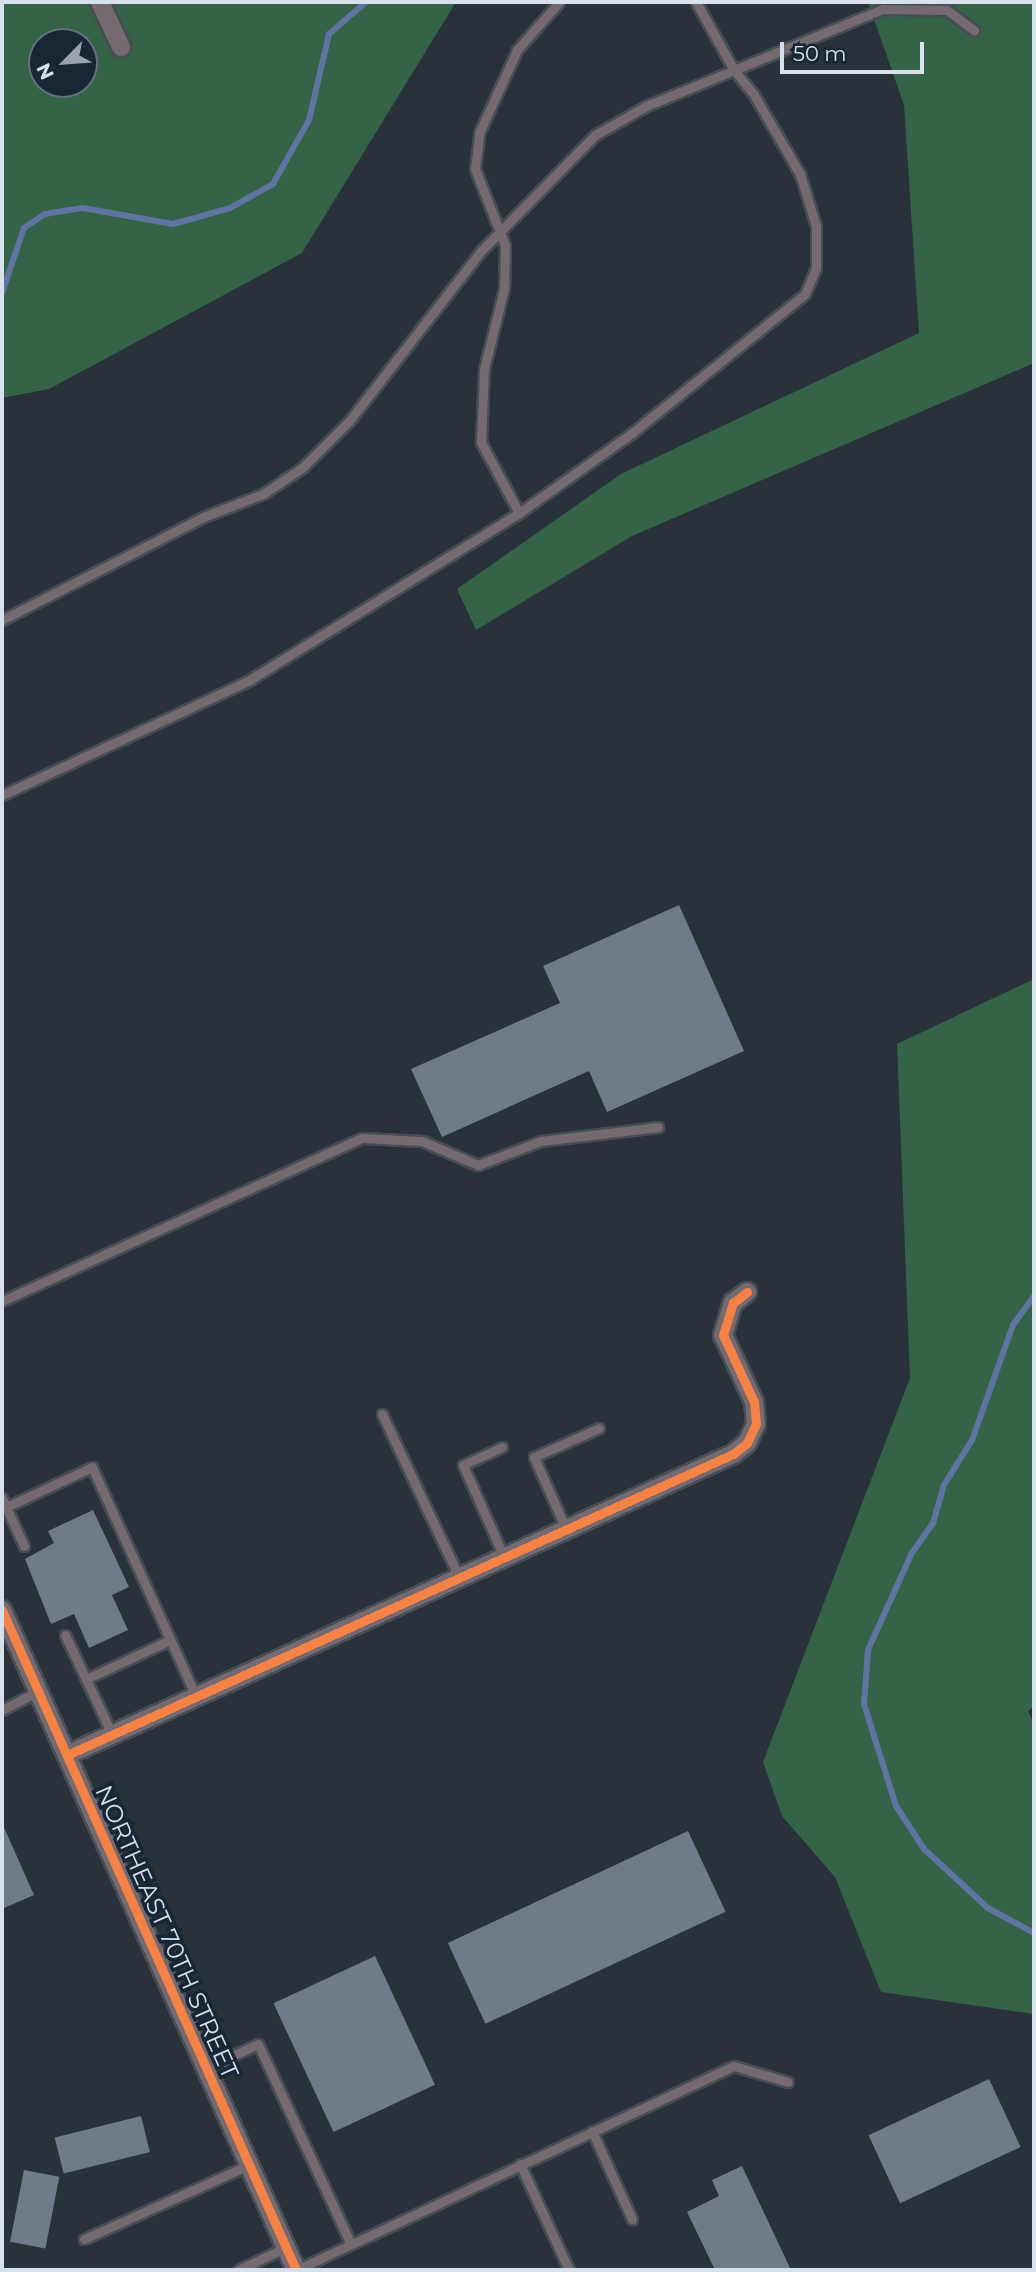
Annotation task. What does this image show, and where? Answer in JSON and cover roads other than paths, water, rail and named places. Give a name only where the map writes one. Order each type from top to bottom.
[{"type":"street","points":[[100,2],[121,47]]},
{"type":"street","points":[[66,1755],[566,1529],[747,1443],[756,1424],[754,1402],[723,1335],[733,1303],[747,1292]]},
{"type":"street","name":"NORTHEAST 70TH STREET","points":[[2,1610],[296,2270]]},
{"type":"lane","points":[[519,513],[481,442],[484,369],[504,289],[505,245],[497,233],[475,169],[480,131],[517,50],[559,2]]},
{"type":"lane","points":[[2,794],[250,680],[519,513],[632,433],[805,294],[816,268],[816,226],[804,187],[754,95],[734,70],[696,2]]},
{"type":"lane","points":[[2,620],[203,517],[263,494],[303,467],[350,420],[497,233],[595,135],[646,106],[883,9],[947,10],[974,30]]},
{"type":"lane","points":[[2,1301],[362,1138],[422,1141],[478,1165],[541,1141],[658,1127]]},
{"type":"lane","points":[[382,1414],[459,1577]]},
{"type":"lane","points":[[566,1529],[534,1457],[599,1428]]},
{"type":"lane","points":[[502,1447],[463,1465],[504,1557]]},
{"type":"lane","points":[[24,1546],[4,1503],[92,1467],[196,1696]]},
{"type":"lane","points":[[65,1634],[112,1734]]},
{"type":"lane","points":[[86,1679],[170,1640]]},
{"type":"lane","points":[[2,1710],[38,1691]]},
{"type":"lane","points":[[206,2068],[258,2043],[350,2242]]},
{"type":"lane","points":[[296,2270],[350,2242],[734,2066],[788,2082]]},
{"type":"lane","points":[[592,2132],[632,2219]]},
{"type":"lane","points":[[520,2164],[569,2270]]},
{"type":"lane","points":[[85,2239],[249,2165]]},
{"type":"lane","points":[[238,2270],[285,2248]]},
{"type":"waterway","points":[[2,293],[24,228],[45,214],[83,208],[173,224],[230,208],[273,184],[309,120],[329,34],[366,2]]},
{"type":"waterway","points":[[1034,1296],[1013,1325],[972,1440],[944,1485],[933,1523],[911,1555],[868,1650],[864,1704],[896,1806],[924,1849],[988,1908],[1034,1933]]}]
